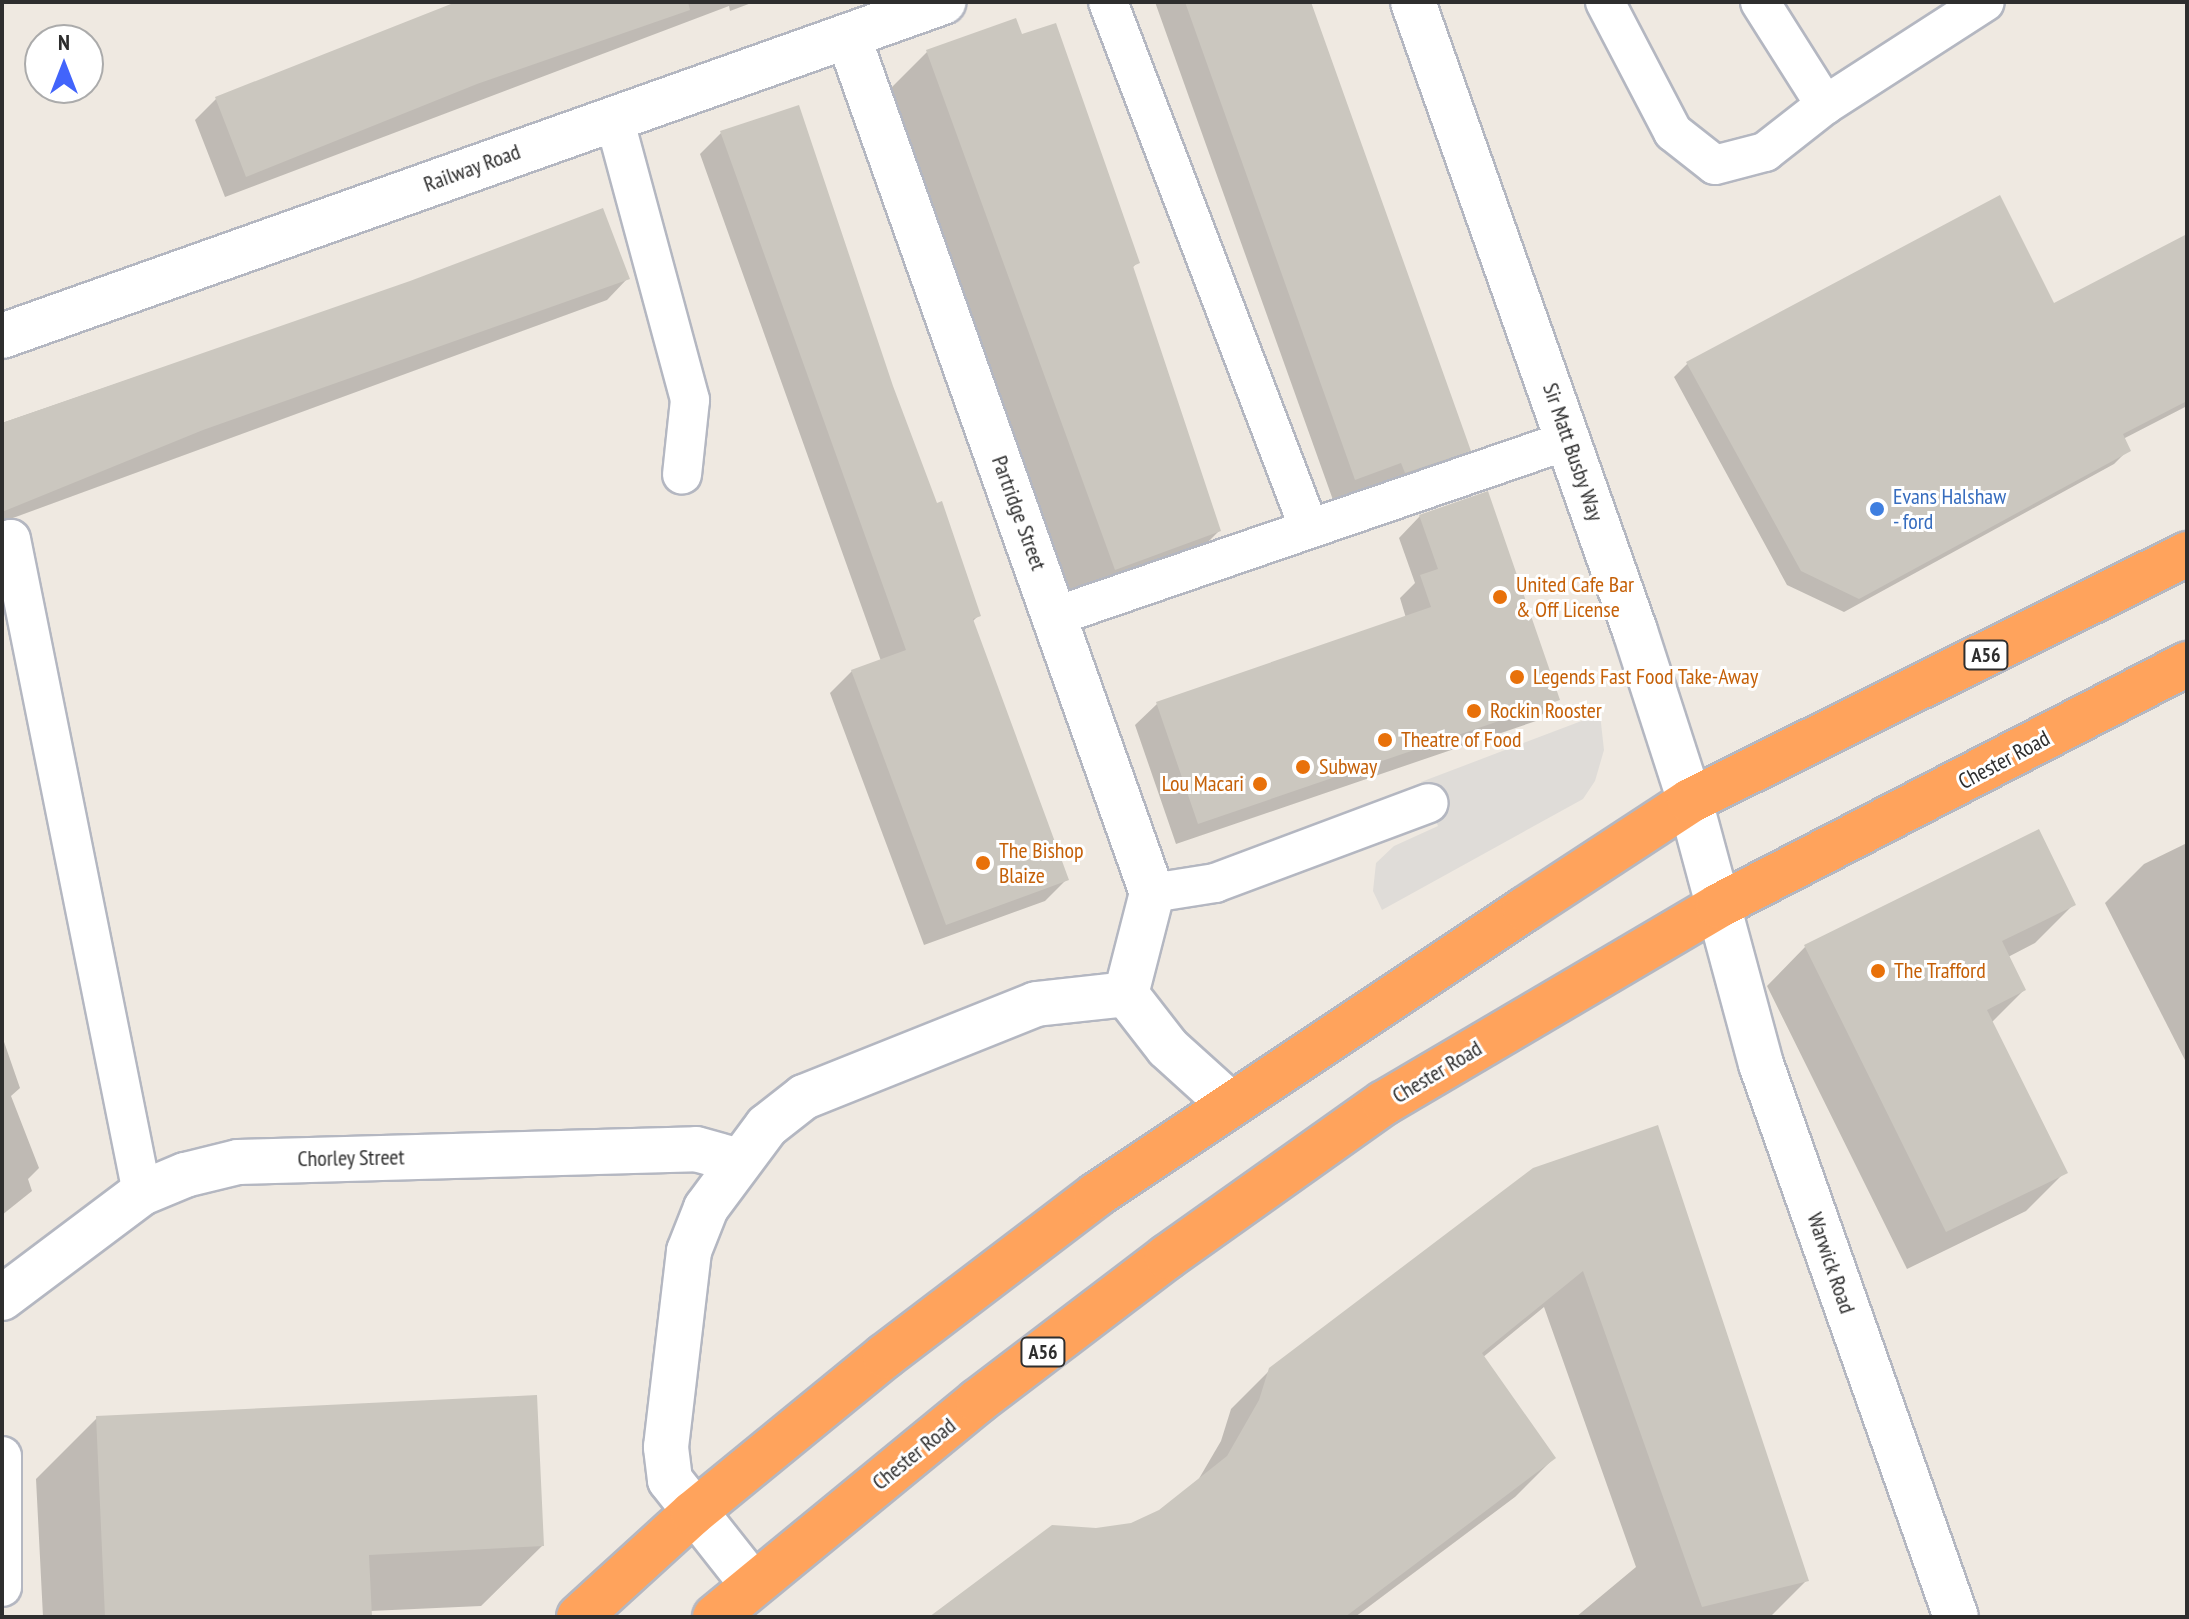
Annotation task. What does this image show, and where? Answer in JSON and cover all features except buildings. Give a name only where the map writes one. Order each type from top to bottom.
[{"type":"highway","name":"A56","points":[[579,1617],[693,1513],[1046,1233],[1230,1104],[1690,801],[2187,554]]},
{"type":"highway","name":"Chester Road","points":[[715,1617],[978,1401],[1167,1257],[1346,1130],[1718,906],[2187,664]]},
{"type":"street","name":"Railway Road","points":[[2,336],[943,2]]},
{"type":"street","name":"Sir Matt Busby Way","points":[[1413,2],[1569,440],[1690,801],[1718,906]]},
{"type":"street","name":"Partridge Street","points":[[848,36],[1152,893]]},
{"type":"street","points":[[1126,994],[1152,893]]},
{"type":"street","name":"Warwick Road","points":[[1718,906],[1761,1064],[1955,1617]]},
{"type":"street","points":[[1126,994],[1168,1048],[1230,1104]]},
{"type":"street","points":[[753,1585],[693,1513],[670,1480],[666,1447],[689,1251],[706,1208],[767,1126],[804,1097],[1036,1004],[1126,994]]},
{"type":"street","name":"Chorley Street","points":[[2,1298],[142,1193],[185,1175],[238,1162],[696,1149],[739,1161]]},
{"type":"lane","points":[[1108,2],[1309,528]]},
{"type":"lane","points":[[1605,2],[1673,132],[1715,165],[1765,152],[1936,15],[1985,2]]},
{"type":"lane","points":[[1760,2],[1825,105]]},
{"type":"lane","points":[[614,118],[690,400],[682,475]]},
{"type":"lane","points":[[1056,616],[1569,440]]},
{"type":"lane","points":[[2,542],[11,539],[142,1193]]},
{"type":"lane","points":[[1152,893],[1215,883],[1429,803]]},
{"type":"lane","points":[[2,1456],[2,1587]]},
{"type":"shaded area","points":[[1600,714],[1604,750],[1595,781],[1583,799],[1382,910],[1373,891],[1376,863],[1394,846],[1438,826],[1421,782]]},
{"type":"place","name":"Evans Halshaw - ford","points":[[1877,509]]},
{"type":"place","name":"United Cafe Bar & Off License","points":[[1500,597]]},
{"type":"place","name":"Legends Fast Food Take-Away","points":[[1517,677]]},
{"type":"place","name":"Rockin Rooster","points":[[1474,711]]},
{"type":"place","name":"Theatre of Food","points":[[1385,740]]},
{"type":"place","name":"Subway","points":[[1303,767]]},
{"type":"place","name":"Lou Macari","points":[[1260,784]]},
{"type":"place","name":"The Bishop Blaize","points":[[983,863]]},
{"type":"place","name":"The Trafford","points":[[1878,971]]}]
